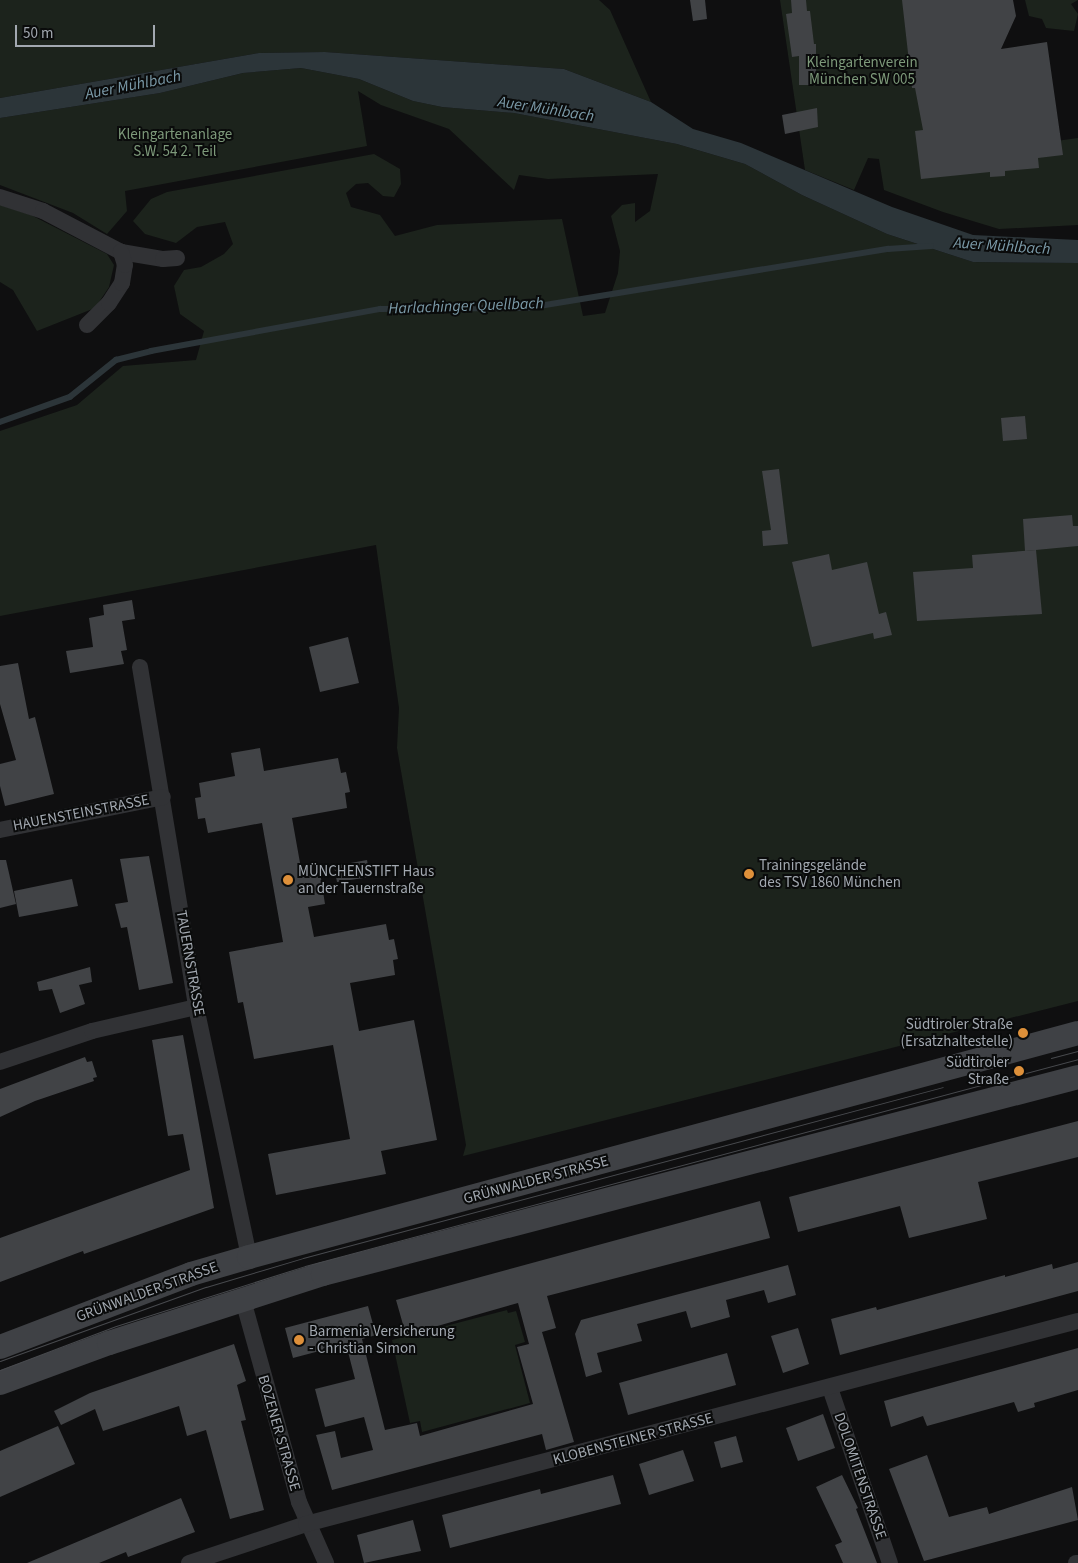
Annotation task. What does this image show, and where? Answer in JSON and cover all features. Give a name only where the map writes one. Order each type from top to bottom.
[{"type":"main road","name":"GRÜNWALDER STRASSE","points":[[0,1347],[191,1274],[249,1257],[1078,1033]]},
{"type":"main road","points":[[0,1383],[109,1343],[398,1253],[1078,1077]]},
{"type":"street","points":[[0,196],[43,211],[121,252],[163,259],[177,258]]},
{"type":"street","points":[[87,325],[109,303],[122,283],[125,265],[121,252]]},
{"type":"street","name":"TAUERNSTRASSE","points":[[140,667],[196,1007],[249,1257]]},
{"type":"street","name":"HAUENSTEINSTRASSE","points":[[0,830],[162,797]]},
{"type":"street","points":[[0,1062],[92,1031],[196,1007]]},
{"type":"street","name":"BOZENER STRASSE","points":[[243,1300],[306,1524],[326,1563]]},
{"type":"street","name":"KLOBENSTEINER STRASSE","points":[[189,1563],[306,1524],[830,1388],[1078,1321]]},
{"type":"street","name":"DOLOMITENSTRASSE","points":[[830,1388],[890,1563]]},
{"type":"green space","points":[[0,0],[599,0],[610,10],[651,102],[564,69],[325,52],[259,53],[0,98]]},
{"type":"green space","name":"Kleingartenverein München SW 005","points":[[780,0],[923,0],[946,156],[1078,138],[1078,225],[999,229],[943,212],[884,190],[879,159],[868,158],[854,190],[805,170]]},
{"type":"green space","points":[[1025,0],[1078,0],[1071,4],[1078,14],[1074,31],[1046,28],[1042,19],[1029,16]]},
{"type":"green space","name":"Kleingartenanlage S.W. 54 2. Teil","points":[[301,68],[359,79],[413,101],[442,107],[514,113],[677,144],[745,164],[802,195],[887,234],[973,262],[1078,263],[1078,1001],[463,1156],[466,1145],[397,748],[399,708],[376,545],[0,616],[0,431],[77,405],[123,366],[196,360],[204,331],[180,314],[174,286],[184,270],[201,267],[224,254],[233,244],[225,222],[197,227],[176,243],[145,234],[133,221],[151,199],[167,192],[374,154],[400,169],[401,184],[394,197],[383,196],[368,183],[356,184],[346,193],[351,207],[380,215],[395,236],[437,225],[562,219],[583,316],[605,313],[618,273],[620,251],[611,216],[622,205],[635,203],[635,222],[650,211],[658,174],[548,179],[519,175],[514,190],[449,129],[381,105],[358,91],[367,146],[125,191],[127,211],[107,234],[73,213],[0,185],[0,118],[160,93],[243,73]]},
{"type":"green space","points":[[0,205],[31,215],[107,254],[114,265],[109,287],[95,308],[37,331],[13,290],[0,282]]},
{"type":"green space","points":[[507,1310],[508,1313],[516,1311],[525,1342],[515,1345],[530,1403],[422,1432],[420,1421],[410,1423],[392,1340]]},
{"type":"water","name":"Auer Mühlbach","points":[[325,52],[564,69],[651,102],[693,129],[741,143],[892,207],[973,235],[1078,240],[1078,263],[973,262],[887,234],[802,195],[745,164],[677,144],[514,113],[442,107],[413,101],[359,79],[301,68],[243,73],[160,93],[0,118],[0,98],[259,53]]},
{"type":"building","points":[[690,0],[705,0],[707,19],[693,21]]},
{"type":"building","points":[[791,0],[806,0],[807,11],[810,11],[814,44],[816,44],[816,85],[799,85],[799,56],[792,57],[786,14],[792,13]]},
{"type":"building","points":[[902,0],[1013,0],[1016,16],[1001,49],[1047,42],[1063,155],[1038,158],[1039,168],[1005,171],[1005,176],[990,177],[990,172],[921,179],[915,131],[923,130],[915,88],[912,88]]},
{"type":"building","points":[[817,108],[818,127],[785,134],[782,115]]},
{"type":"building","points":[[1025,416],[1027,439],[1003,441],[1001,418]]},
{"type":"building","points":[[779,469],[788,544],[763,546],[762,531],[771,530],[762,471]]},
{"type":"building","points":[[1072,515],[1073,526],[1078,526],[1078,546],[1025,551],[1023,519]]},
{"type":"building","points":[[1036,550],[1042,614],[917,621],[913,572],[973,568],[972,555]]},
{"type":"building","points":[[829,554],[832,570],[867,562],[879,614],[886,612],[892,635],[874,639],[873,633],[812,647],[792,562]]},
{"type":"building","points":[[132,600],[135,619],[122,621],[127,650],[121,651],[124,664],[70,673],[66,651],[93,647],[89,618],[104,615],[103,605]]},
{"type":"building","points":[[348,637],[359,683],[320,692],[309,647]]},
{"type":"building","points":[[18,663],[29,719],[35,717],[54,794],[5,806],[0,786],[0,764],[16,760],[0,704],[0,666]]},
{"type":"building","points":[[260,748],[264,771],[338,758],[341,773],[346,772],[350,792],[345,793],[347,808],[292,818],[302,874],[320,872],[325,904],[308,907],[314,937],[386,924],[389,940],[394,939],[398,959],[393,960],[395,975],[350,983],[359,1031],[414,1020],[437,1140],[381,1151],[386,1174],[276,1195],[268,1154],[350,1139],[333,1045],[254,1059],[243,1002],[238,1003],[229,952],[283,942],[262,823],[208,833],[205,818],[198,819],[195,798],[201,797],[199,783],[235,776],[231,753]]},
{"type":"building","points":[[149,856],[173,983],[139,990],[127,927],[121,928],[115,904],[128,902],[120,859]]},
{"type":"building","points":[[0,860],[6,860],[16,904],[0,908]]},
{"type":"building","points":[[367,860],[370,877],[337,882],[334,866]]},
{"type":"building","points":[[72,879],[78,906],[19,917],[14,891]]},
{"type":"building","points":[[90,967],[92,982],[79,985],[85,1004],[60,1013],[52,989],[39,991],[37,982]]},
{"type":"building","points":[[183,1035],[214,1208],[84,1254],[83,1251],[0,1282],[0,1238],[190,1170],[183,1134],[168,1136],[152,1040]]},
{"type":"building","points":[[85,1057],[87,1062],[92,1061],[97,1077],[93,1078],[94,1081],[35,1101],[0,1117],[0,1089]]},
{"type":"building","points":[[1078,1121],[1078,1157],[978,1182],[987,1219],[909,1238],[900,1206],[798,1232],[789,1197]]},
{"type":"building","points":[[760,1201],[770,1238],[547,1296],[556,1328],[542,1332],[574,1442],[546,1450],[542,1434],[332,1490],[316,1435],[335,1431],[341,1458],[373,1450],[364,1417],[325,1427],[315,1389],[355,1379],[346,1344],[293,1358],[285,1328],[368,1306],[376,1335],[362,1339],[385,1430],[417,1423],[420,1436],[533,1404],[517,1347],[529,1344],[518,1303],[406,1335],[396,1300]]},
{"type":"building","points":[[1078,1262],[1078,1291],[840,1355],[831,1319],[876,1307],[877,1310],[1052,1264],[1053,1269]]},
{"type":"building","points":[[788,1265],[796,1295],[768,1303],[764,1290],[726,1300],[730,1317],[691,1328],[686,1311],[637,1324],[642,1341],[597,1353],[602,1372],[586,1377],[575,1334],[581,1320]]},
{"type":"building","points":[[798,1328],[809,1364],[783,1373],[771,1336]]},
{"type":"building","points":[[234,1344],[246,1381],[237,1385],[246,1420],[241,1421],[264,1510],[230,1519],[206,1430],[187,1436],[179,1406],[103,1431],[95,1409],[61,1425],[54,1411],[90,1393]]},
{"type":"building","points":[[1078,1348],[1078,1390],[1034,1403],[1035,1407],[1018,1412],[1014,1402],[927,1426],[923,1416],[891,1427],[884,1401]]},
{"type":"building","points":[[727,1353],[736,1385],[628,1415],[619,1383]]},
{"type":"building","points":[[823,1414],[835,1448],[798,1461],[786,1428]]},
{"type":"building","points":[[58,1426],[75,1464],[0,1497],[0,1451]]},
{"type":"building","points":[[736,1436],[743,1462],[721,1468],[714,1442]]},
{"type":"building","points":[[683,1450],[694,1481],[649,1495],[639,1464]]},
{"type":"building","points":[[927,1455],[949,1517],[987,1507],[989,1514],[1072,1487],[1078,1520],[924,1561],[889,1469]]},
{"type":"building","points":[[613,1475],[621,1504],[450,1548],[442,1515],[540,1489],[541,1494]]},
{"type":"building","points":[[842,1475],[858,1508],[856,1509],[877,1563],[843,1563],[835,1545],[842,1542],[816,1487]]},
{"type":"building","points":[[181,1498],[195,1532],[128,1557],[126,1552],[99,1563],[27,1563]]},
{"type":"building","points":[[413,1520],[421,1551],[364,1563],[357,1535]]},
{"type":"waterway","name":"Harlachinger Quellbach","points":[[0,422],[70,397],[116,360],[151,351],[380,309],[527,308],[888,249],[931,246]]},
{"type":"tram line","points":[[1051,1058],[1078,1051]]},
{"type":"tram line","points":[[0,1370],[116,1326],[305,1266],[1078,1059]]},
{"type":"tram line","points":[[0,1361],[206,1287],[303,1258],[943,1087]]},
{"type":"place","name":"Trainingsgelände des TSV 1860 München","points":[[749,874]]},
{"type":"place","name":"MÜNCHENSTIFT Haus an der Tauernstraße","points":[[288,880]]},
{"type":"place","name":"Südtiroler Straße (Ersatzhaltestelle)","points":[[1023,1033]]},
{"type":"place","name":"Südtiroler Straße","points":[[1019,1071]]},
{"type":"place","name":"Barmenia Versicherung - Christian Simon","points":[[299,1340]]}]
